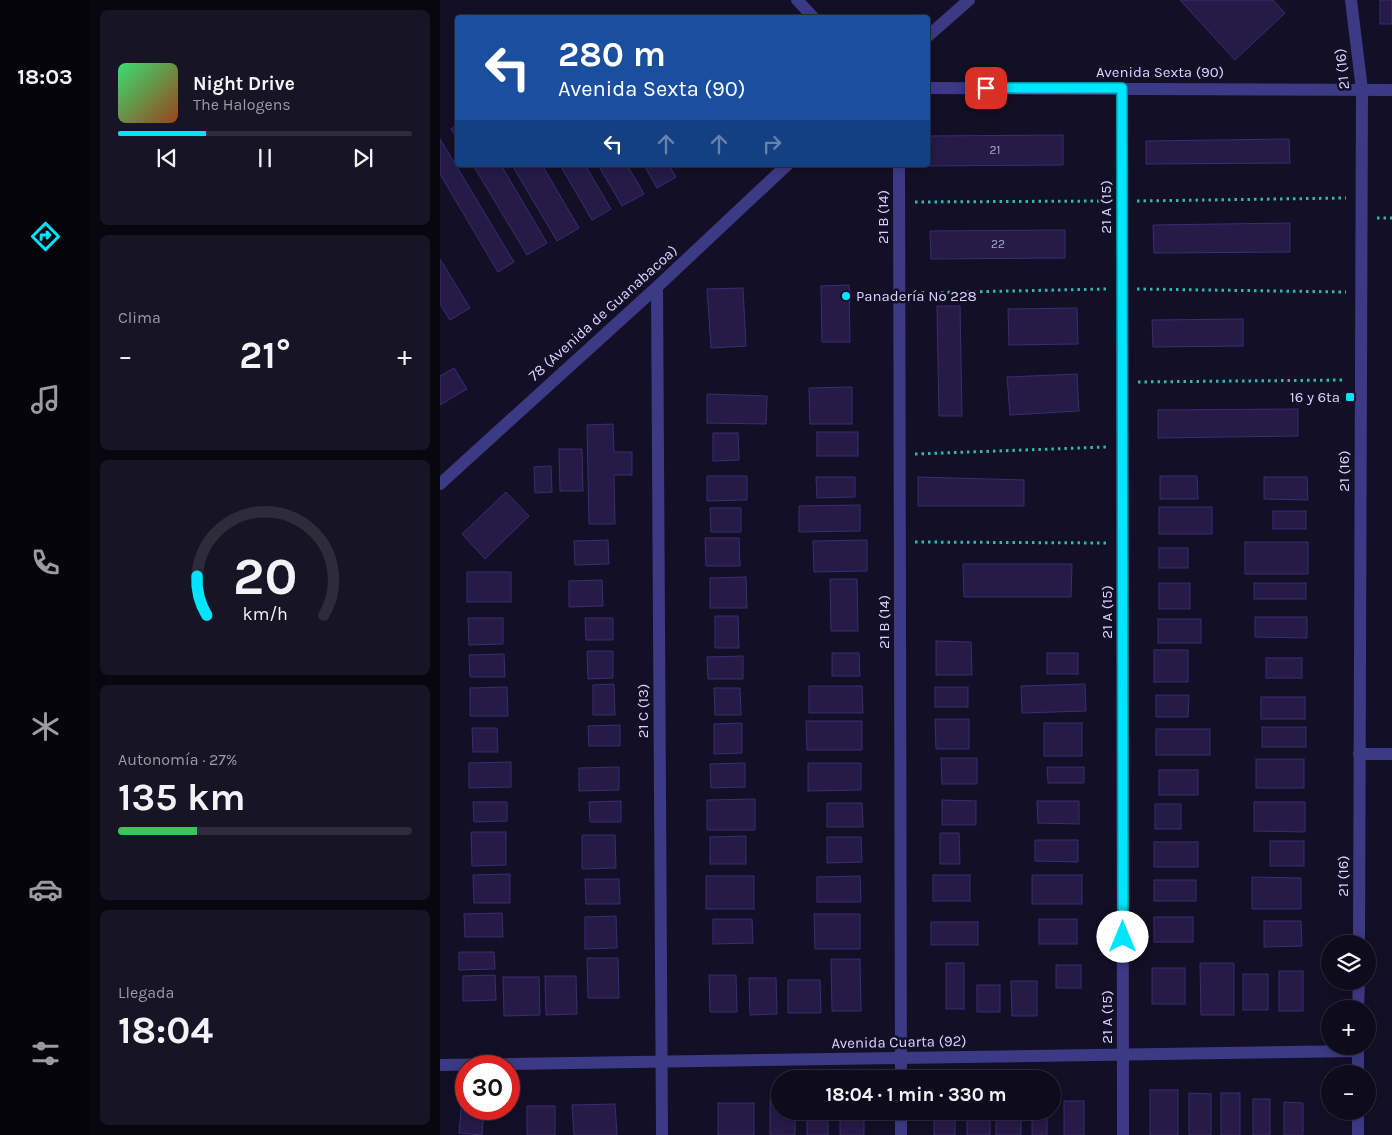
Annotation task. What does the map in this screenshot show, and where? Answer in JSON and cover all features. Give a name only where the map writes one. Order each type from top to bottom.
[{"type":"street","points":[[797,0],[811,15]]},
{"type":"street","points":[[930,34],[969,0]]},
{"type":"street","name":"21 (16)","points":[[1351,0],[1362,90],[1359,935]]},
{"type":"street","name":"Avenida Sexta (90)","points":[[930,88],[1392,90]]},
{"type":"street","name":"21 A (15)","points":[[1122,88],[1123,1135]]},
{"type":"street","name":"78 (Avenida de Guanabacoa)","points":[[440,484],[657,287],[785,167]]},
{"type":"street","name":"21 B (14)","points":[[899,167],[901,1070]]},
{"type":"street","name":"21 C (13)","points":[[657,287],[662,1135]]},
{"type":"street","points":[[1360,754],[1392,754]]},
{"type":"street","name":"Avenida Cuarta (92)","points":[[440,1065],[1123,1055],[1321,1050]]},
{"type":"street","points":[[901,1120],[901,1135]]},
{"type":"street","points":[[1358,1120],[1358,1135]]},
{"type":"path","points":[[1123,382],[1361,380]]},
{"type":"path","points":[[899,455],[1123,447]]},
{"type":"path","points":[[900,542],[1123,544]]},
{"type":"building","points":[[1180,0],[1273,0],[1285,13],[1235,60]]},
{"type":"building","points":[[1380,0],[1392,0],[1392,24],[1380,24]]},
{"type":"building","points":[[455,127],[455,135],[451,129]]},
{"type":"building","points":[[1063,135],[1063,165],[930,166],[930,136]]},
{"type":"building","points":[[440,139],[455,167],[457,167],[514,262],[498,272],[440,174]]},
{"type":"building","points":[[1289,139],[1290,163],[1146,164],[1146,141]]},
{"type":"building","points":[[474,167],[502,167],[547,243],[527,255]]},
{"type":"building","points":[[513,167],[543,167],[579,228],[557,241]]},
{"type":"building","points":[[561,167],[586,167],[611,209],[592,220]]},
{"type":"building","points":[[599,167],[628,167],[644,194],[622,206]]},
{"type":"building","points":[[645,167],[670,167],[676,177],[657,188]]},
{"type":"building","points":[[1290,223],[1290,252],[1154,253],[1153,225]]},
{"type":"building","points":[[1065,230],[1065,258],[931,259],[930,231]]},
{"type":"building","points":[[440,259],[470,308],[450,320],[440,304]]},
{"type":"building","points":[[849,285],[850,342],[822,342],[821,286]]},
{"type":"building","points":[[743,288],[746,346],[711,348],[707,289]]},
{"type":"building","points":[[937,306],[960,306],[962,416],[939,416]]},
{"type":"building","points":[[1077,308],[1078,344],[1009,345],[1008,309]]},
{"type":"building","points":[[1243,319],[1243,346],[1153,347],[1152,320]]},
{"type":"building","points":[[454,368],[467,389],[440,405],[440,376]]},
{"type":"building","points":[[1077,374],[1079,411],[1010,415],[1007,377]]},
{"type":"building","points":[[852,387],[852,424],[810,424],[809,388]]},
{"type":"building","points":[[707,394],[767,396],[766,424],[707,423]]},
{"type":"building","points":[[1298,409],[1298,436],[1158,438],[1158,410]]},
{"type":"building","points":[[613,424],[614,452],[632,452],[632,475],[614,475],[615,524],[589,524],[587,425]]},
{"type":"building","points":[[817,432],[858,432],[858,456],[817,456]]},
{"type":"building","points":[[713,433],[738,433],[739,460],[713,461]]},
{"type":"building","points":[[559,449],[582,449],[583,491],[560,491]]},
{"type":"building","points":[[551,466],[552,492],[535,493],[534,467]]},
{"type":"building","points":[[707,476],[747,476],[747,500],[707,501]]},
{"type":"building","points":[[1160,476],[1197,476],[1198,499],[1160,499]]},
{"type":"building","points":[[816,477],[855,477],[855,497],[817,498]]},
{"type":"building","points":[[918,477],[1024,480],[1024,506],[918,506]]},
{"type":"building","points":[[1264,477],[1307,477],[1308,500],[1264,499]]},
{"type":"building","points":[[506,492],[529,516],[485,559],[462,534]]},
{"type":"building","points":[[860,505],[860,531],[799,532],[799,506]]},
{"type":"building","points":[[1159,507],[1212,507],[1212,534],[1159,534]]},
{"type":"building","points":[[710,508],[741,508],[741,532],[711,532]]},
{"type":"building","points":[[1273,511],[1306,511],[1306,529],[1273,529]]},
{"type":"building","points":[[705,538],[739,538],[740,566],[706,566]]},
{"type":"building","points":[[608,540],[609,564],[575,565],[574,541]]},
{"type":"building","points":[[867,540],[867,571],[814,572],[813,541]]},
{"type":"building","points":[[1245,542],[1308,542],[1308,574],[1245,574]]},
{"type":"building","points":[[1159,548],[1188,548],[1188,568],[1159,568]]},
{"type":"building","points":[[963,564],[1072,564],[1071,597],[964,597]]},
{"type":"building","points":[[467,572],[511,572],[511,602],[467,602]]},
{"type":"building","points":[[746,577],[747,608],[710,608],[710,578]]},
{"type":"building","points":[[830,579],[857,579],[858,631],[831,631]]},
{"type":"building","points":[[602,580],[603,606],[569,607],[569,581]]},
{"type":"building","points":[[1159,583],[1190,583],[1190,609],[1159,609]]},
{"type":"building","points":[[1254,583],[1306,583],[1306,599],[1254,599]]},
{"type":"building","points":[[715,616],[738,616],[739,648],[715,648]]},
{"type":"building","points":[[1255,617],[1307,617],[1307,638],[1255,637]]},
{"type":"building","points":[[468,618],[503,618],[503,644],[469,645]]},
{"type":"building","points":[[585,618],[613,618],[613,640],[586,640]]},
{"type":"building","points":[[1158,619],[1201,619],[1201,643],[1158,643]]},
{"type":"building","points":[[936,641],[971,642],[972,675],[936,675]]},
{"type":"building","points":[[1154,650],[1188,650],[1188,682],[1154,682]]},
{"type":"building","points":[[587,651],[613,651],[613,678],[588,679]]},
{"type":"building","points":[[832,653],[859,653],[860,676],[832,676]]},
{"type":"building","points":[[1047,653],[1078,653],[1078,674],[1047,674]]},
{"type":"building","points":[[504,654],[505,677],[470,677],[469,655]]},
{"type":"building","points":[[743,656],[743,679],[708,679],[707,657]]},
{"type":"building","points":[[1266,658],[1302,658],[1302,678],[1266,678]]},
{"type":"building","points":[[614,684],[615,715],[593,715],[593,685]]},
{"type":"building","points":[[1085,684],[1086,711],[1022,713],[1021,686]]},
{"type":"building","points":[[809,686],[862,686],[863,713],[809,713]]},
{"type":"building","points":[[507,687],[508,716],[470,716],[470,688]]},
{"type":"building","points":[[935,687],[968,687],[968,707],[935,707]]},
{"type":"building","points":[[714,688],[740,688],[741,715],[715,715]]},
{"type":"building","points":[[1156,695],[1189,695],[1188,717],[1156,717]]},
{"type":"building","points":[[1261,697],[1305,697],[1305,719],[1261,719]]},
{"type":"building","points":[[935,719],[969,719],[969,749],[936,749]]},
{"type":"building","points":[[806,721],[862,721],[862,750],[807,750]]},
{"type":"building","points":[[742,723],[742,753],[714,754],[714,724]]},
{"type":"building","points":[[1044,723],[1082,723],[1082,756],[1044,756]]},
{"type":"building","points":[[620,725],[620,746],[589,746],[588,726]]},
{"type":"building","points":[[1262,727],[1306,727],[1306,747],[1262,747]]},
{"type":"building","points":[[472,728],[497,728],[498,752],[473,752]]},
{"type":"building","points":[[1156,729],[1210,729],[1210,755],[1156,755]]},
{"type":"building","points":[[941,758],[977,758],[977,784],[942,784]]},
{"type":"building","points":[[1256,759],[1304,759],[1304,788],[1256,788]]},
{"type":"building","points":[[511,762],[511,787],[469,788],[469,763]]},
{"type":"building","points":[[745,763],[745,787],[711,788],[710,764]]},
{"type":"building","points":[[808,763],[861,763],[861,790],[808,791]]},
{"type":"building","points":[[619,767],[619,790],[579,791],[579,768]]},
{"type":"building","points":[[1047,767],[1084,767],[1084,783],[1048,783]]},
{"type":"building","points":[[1159,770],[1198,770],[1198,795],[1159,795]]},
{"type":"building","points":[[755,799],[755,830],[707,830],[707,800]]},
{"type":"building","points":[[942,800],[976,801],[976,825],[942,825]]},
{"type":"building","points":[[621,801],[621,822],[590,822],[589,802]]},
{"type":"building","points":[[1037,801],[1079,801],[1079,824],[1038,823]]},
{"type":"building","points":[[473,802],[507,802],[507,821],[474,822]]},
{"type":"building","points":[[1254,802],[1305,802],[1305,832],[1254,831]]},
{"type":"building","points":[[827,803],[862,803],[863,827],[827,827]]},
{"type":"building","points":[[1155,804],[1181,804],[1181,829],[1155,829]]},
{"type":"building","points":[[471,832],[506,832],[506,865],[472,866]]},
{"type":"building","points":[[940,833],[959,833],[960,864],[940,864]]},
{"type":"building","points":[[582,835],[615,835],[616,868],[582,869]]},
{"type":"building","points":[[746,836],[746,864],[710,864],[710,837]]},
{"type":"building","points":[[827,837],[861,837],[862,862],[827,863]]},
{"type":"building","points":[[1035,840],[1078,840],[1078,862],[1035,861]]},
{"type":"building","points":[[1270,841],[1304,841],[1304,866],[1270,866]]},
{"type":"building","points":[[1154,842],[1198,842],[1198,867],[1154,867]]},
{"type":"building","points":[[510,874],[510,903],[474,903],[473,875]]},
{"type":"building","points":[[933,875],[970,875],[970,901],[933,901]]},
{"type":"building","points":[[1032,875],[1082,875],[1082,904],[1032,904]]},
{"type":"building","points":[[706,876],[754,876],[754,909],[706,909]]},
{"type":"building","points":[[860,876],[861,902],[817,902],[817,877]]},
{"type":"building","points":[[1252,877],[1301,878],[1301,909],[1252,909]]},
{"type":"building","points":[[585,879],[619,879],[620,904],[586,904]]},
{"type":"building","points":[[1154,880],[1196,880],[1196,901],[1154,901]]},
{"type":"building","points":[[502,913],[503,937],[465,937],[464,914]]},
{"type":"building","points":[[814,914],[860,914],[860,949],[815,949]]},
{"type":"building","points":[[616,916],[617,948],[585,949],[585,917]]},
{"type":"building","points":[[1154,917],[1193,917],[1193,942],[1154,942]]},
{"type":"building","points":[[713,919],[752,919],[753,943],[713,944]]},
{"type":"building","points":[[1039,919],[1077,919],[1077,944],[1039,944]]},
{"type":"building","points":[[1264,921],[1301,921],[1302,946],[1264,947]]},
{"type":"building","points":[[931,922],[978,922],[978,945],[931,945]]},
{"type":"building","points":[[459,952],[494,952],[495,969],[459,970]]},
{"type":"building","points":[[587,958],[618,958],[619,998],[588,998]]},
{"type":"building","points":[[831,959],[860,959],[861,1011],[832,1011]]},
{"type":"building","points":[[946,963],[964,963],[964,1009],[946,1009]]},
{"type":"building","points":[[1200,963],[1234,963],[1234,1015],[1201,1015]]},
{"type":"building","points":[[1056,965],[1081,965],[1081,988],[1056,988]]},
{"type":"building","points":[[1152,968],[1185,968],[1185,1004],[1152,1004]]},
{"type":"building","points":[[1279,971],[1303,971],[1303,1011],[1279,1011]]},
{"type":"building","points":[[1243,974],[1268,974],[1268,1010],[1243,1010]]},
{"type":"building","points":[[495,975],[496,1000],[463,1001],[463,976]]},
{"type":"building","points":[[709,975],[736,975],[737,1012],[710,1012]]},
{"type":"building","points":[[545,976],[576,976],[577,1014],[546,1015]]},
{"type":"building","points":[[503,977],[539,977],[540,1015],[504,1016]]},
{"type":"building","points":[[749,978],[776,978],[777,1014],[750,1015]]},
{"type":"building","points":[[788,980],[820,980],[821,1013],[788,1013]]},
{"type":"building","points":[[1011,981],[1037,981],[1037,1016],[1012,1016]]},
{"type":"building","points":[[977,985],[1000,985],[1000,1012],[977,1012]]},
{"type":"building","points":[[1150,1090],[1178,1090],[1178,1135],[1150,1135]]},
{"type":"building","points":[[1189,1093],[1211,1094],[1211,1135],[1189,1135]]},
{"type":"building","points":[[1221,1093],[1240,1093],[1240,1135],[1221,1135]]},
{"type":"building","points":[[1253,1099],[1270,1099],[1270,1135],[1253,1135]]},
{"type":"building","points":[[771,1100],[771,1120],[795,1120],[795,1135],[770,1135]]},
{"type":"building","points":[[1064,1101],[1084,1101],[1084,1135],[1064,1135]]},
{"type":"building","points":[[1284,1102],[1303,1103],[1303,1135],[1284,1135]]},
{"type":"building","points":[[718,1103],[754,1103],[754,1135],[718,1135]]},
{"type":"building","points":[[615,1104],[617,1135],[574,1135],[572,1105]]},
{"type":"building","points":[[527,1106],[555,1106],[555,1135],[527,1135]]},
{"type":"building","points":[[460,1120],[483,1120],[482,1135],[459,1133]]},
{"type":"building","points":[[807,1120],[828,1120],[828,1135],[807,1135]]},
{"type":"building","points":[[840,1120],[864,1120],[864,1135],[840,1135]]},
{"type":"building","points":[[934,1120],[955,1120],[955,1135],[934,1135]]},
{"type":"building","points":[[967,1120],[990,1120],[990,1135],[967,1135]]},
{"type":"building","points":[[996,1120],[1021,1120],[1021,1135],[996,1135]]},
{"type":"building","points":[[1032,1120],[1047,1120],[1047,1135],[1032,1135]]},
{"type":"place","name":"Panadería No 228","points":[[846,296]]},
{"type":"place","name":"16 y 6ta","points":[[1350,397]]},
{"type":"route","points":[[986,88],[1122,88],[1123,937]]}]
